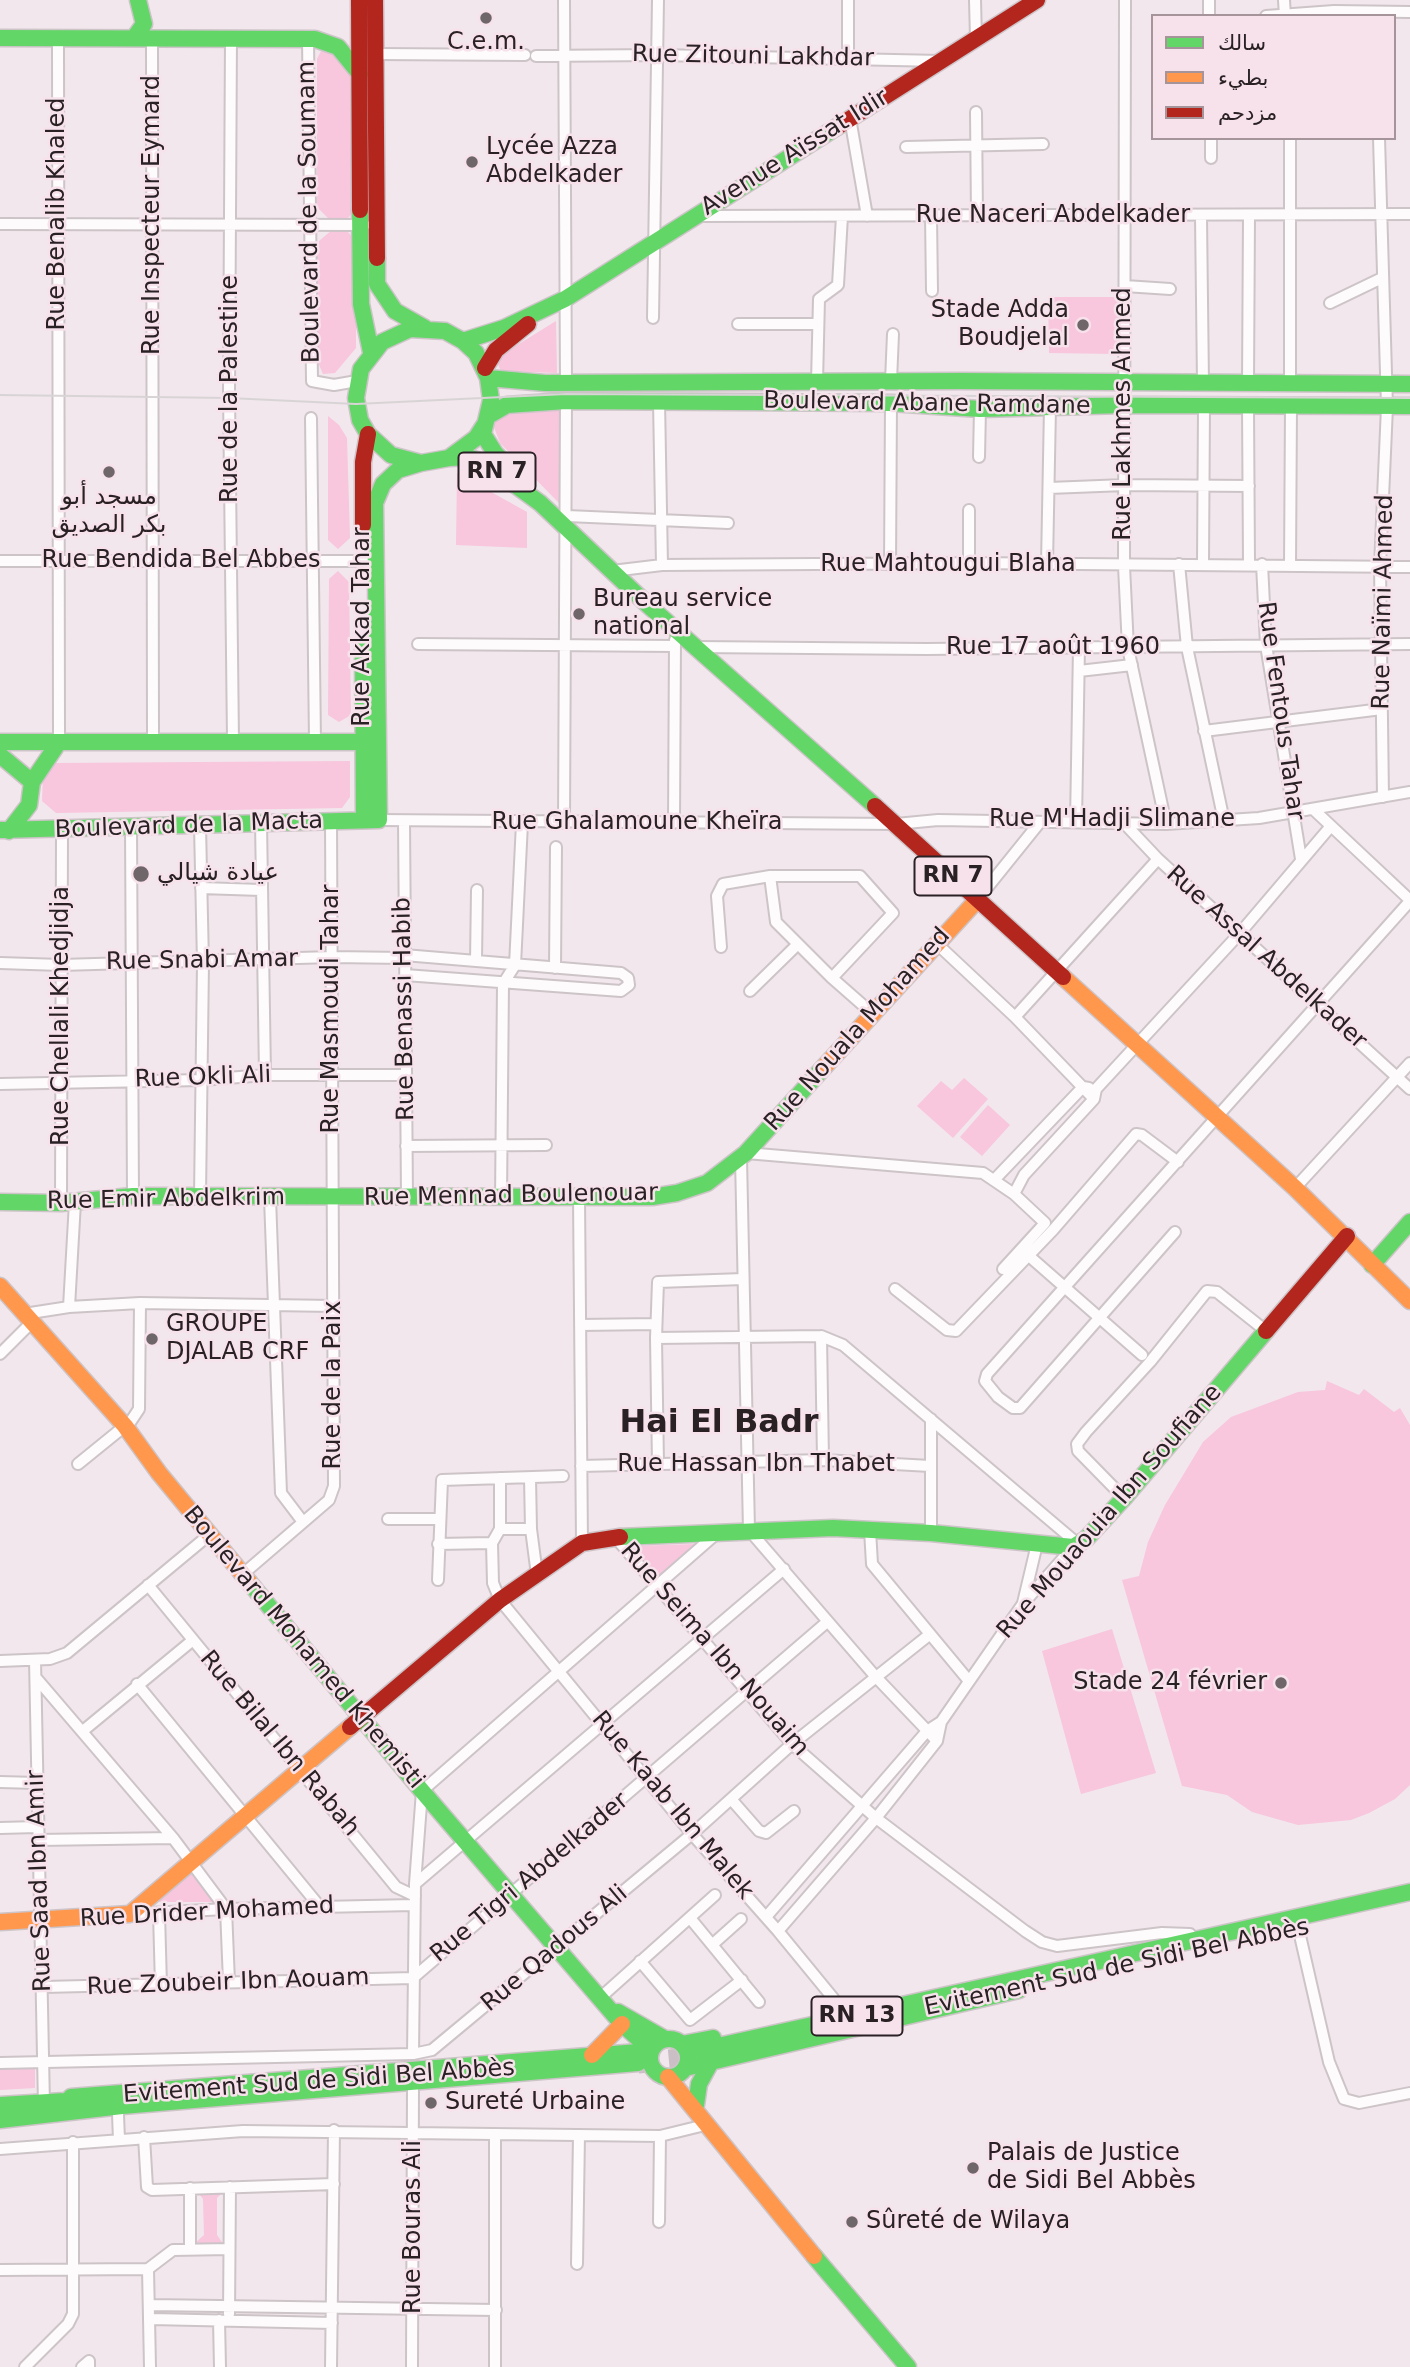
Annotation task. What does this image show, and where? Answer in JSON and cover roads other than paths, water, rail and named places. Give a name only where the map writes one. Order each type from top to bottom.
[{"type":"main road","points":[[138,0],[148,31]]},
{"type":"main road","points":[[148,31],[151,0]]},
{"type":"main road","points":[[359,0],[359,34],[369,54],[368,225],[361,304],[371,352]]},
{"type":"main road","points":[[375,0],[375,28],[369,54],[360,74],[368,225],[377,284],[382,295],[395,311],[425,328]]},
{"type":"main road","name":"Avenue Aïssat Idir","points":[[559,302],[1037,0]]},
{"type":"main road","points":[[0,38],[134,38],[148,31],[231,38],[311,39],[359,34],[375,28]]},
{"type":"main road","points":[[311,39],[369,54]]},
{"type":"main road","points":[[338,47],[360,74]]},
{"type":"main road","points":[[463,341],[504,328],[559,302]]},
{"type":"main road","points":[[487,373],[496,350],[559,302]]},
{"type":"main road","points":[[425,328],[445,331],[463,341],[487,373],[491,394],[486,420],[464,449],[449,458],[421,463],[391,455],[368,434],[356,404],[357,382],[371,352],[395,334],[425,328]]},
{"type":"main road","name":"Boulevard Abane Ramdane","points":[[487,373],[521,382],[1124,381],[1410,384]]},
{"type":"main road","name":"Boulevard Abane Ramdane","points":[[486,420],[507,405],[566,401],[891,403],[980,410],[1125,405],[1410,406]]},
{"type":"main road","name":"RN 7","points":[[486,420],[483,434],[489,444],[540,503]]},
{"type":"main road","name":"Rue Akkad Tahar","points":[[368,434],[363,462],[368,561],[371,820]]},
{"type":"main road","name":"RN 7","points":[[449,458],[468,457],[485,463],[567,522],[675,638],[696,647],[896,824],[1371,1258],[1410,1301]]},
{"type":"main road","name":"Rue Akkad Tahar","points":[[368,561],[379,492],[398,470],[421,463]]},
{"type":"main road","points":[[0,742],[370,742]]},
{"type":"main road","points":[[5,831],[29,806],[32,782],[59,742]]},
{"type":"main road","points":[[0,755],[32,782]]},
{"type":"main road","points":[[29,806],[44,831]]},
{"type":"main road","name":"Boulevard de la Macta","points":[[5,831],[371,820]]},
{"type":"main road","name":"Rue Nouala Mohamed","points":[[727,1171],[978,899]]},
{"type":"main road","name":"Rue Mennad Boulenouar","points":[[331,1198],[652,1197],[677,1193],[707,1183],[727,1171]]},
{"type":"main road","name":"Rue Emir Abdelkrim","points":[[0,1202],[68,1202],[133,1196],[331,1198]]},
{"type":"main road","points":[[1371,1258],[1410,1222]]},
{"type":"main road","name":"Rue Mouaouia Ibn Soufiane","points":[[1075,1546],[1124,1498],[1346,1236]]},
{"type":"main road","name":"RN 7","points":[[1371,1258],[1410,1284]]},
{"type":"main road","name":"Boulevard Mohamed Khemisti","points":[[0,1286],[125,1426],[209,1535],[361,1718],[556,1948],[606,2002]]},
{"type":"main road","points":[[130,1914],[500,1600],[582,1543],[615,1537],[716,1534],[749,1530],[870,1530],[1075,1546]]},
{"type":"main road","name":"Evitement Sud de Sidi Bel Abbès","points":[[1297,1924],[1410,1892]]},
{"type":"main road","name":"Evitement Sud de Sidi Bel Abbès","points":[[1016,1984],[1220,1939],[1410,1905]]},
{"type":"main road","name":"Rue Drider Mohamed","points":[[0,1922],[130,1914]]},
{"type":"main road","points":[[606,2002],[665,2039],[682,2044],[841,2012],[1016,1984]]},
{"type":"main road","name":"RN 13","points":[[704,2056],[781,2034],[1016,1984]]},
{"type":"main road","points":[[606,2002],[646,2058]]},
{"type":"main road","points":[[593,2055],[622,2024]]},
{"type":"main road","points":[[47,2109],[118,2114],[413,2086],[646,2058],[665,2039]]},
{"type":"main road","points":[[679,2072],[688,2055],[682,2044]]},
{"type":"main road","points":[[47,2109],[85,2094],[593,2055],[646,2058],[679,2072],[698,2117],[908,2367]]},
{"type":"main road","points":[[679,2072],[704,2056]]},
{"type":"main road","points":[[698,2117],[699,2084],[704,2056]]},
{"type":"main road","name":"Evitement Sud de Sidi Bel Abbès","points":[[0,2120],[47,2109],[646,2058]]},
{"type":"main road","name":"Evitement Sud de Sidi Bel Abbès","points":[[0,2105],[47,2109]]},
{"type":"street","points":[[564,0],[559,302],[566,382]]},
{"type":"street","points":[[653,318],[659,0]]},
{"type":"street","points":[[848,0],[848,58]]},
{"type":"street","points":[[975,0],[976,39]]},
{"type":"street","name":"Rue Lakhmes Ahmed","points":[[1125,0],[1124,566],[1128,648],[1166,824]]},
{"type":"street","points":[[1397,0],[1397,12]]},
{"type":"street","points":[[1297,14],[1334,11],[1410,12]]},
{"type":"street","name":"Rue Inspecteur Eymard","points":[[148,31],[153,224],[153,741]]},
{"type":"street","name":"Rue Benalib Khaled","points":[[58,38],[59,742]]},
{"type":"street","name":"Rue de la Palestine","points":[[231,38],[230,559],[233,740]]},
{"type":"street","name":"Boulevard de la Soumam","points":[[311,39],[312,381],[328,385],[357,382]]},
{"type":"street","name":"Rue Zitouni Lakhdar","points":[[369,54],[658,55],[941,61]]},
{"type":"street","points":[[976,113],[977,216]]},
{"type":"street","points":[[850,118],[867,216]]},
{"type":"street","points":[[1211,140],[1211,158]]},
{"type":"street","points":[[1290,140],[1290,383]]},
{"type":"street","name":"Rue Naïmi Ahmed","points":[[1379,140],[1379,215],[1387,407],[1380,566],[1382,797]]},
{"type":"street","points":[[906,147],[1043,144]]},
{"type":"street","name":"Rue Naceri Abdelkader","points":[[696,216],[1410,215]]},
{"type":"street","points":[[817,382],[820,296],[835,290],[838,285],[842,216]]},
{"type":"street","points":[[931,216],[932,291]]},
{"type":"street","points":[[1248,383],[1249,216]]},
{"type":"street","points":[[1201,217],[1203,383]]},
{"type":"street","points":[[0,224],[368,225]]},
{"type":"street","points":[[1330,303],[1382,278]]},
{"type":"street","points":[[1125,286],[1170,289]]},
{"type":"street","points":[[738,324],[818,324]]},
{"type":"street","points":[[891,381],[894,334]]},
{"type":"street","points":[[564,823],[566,401]]},
{"type":"street","points":[[659,401],[662,565]]},
{"type":"street","points":[[890,565],[891,403]]},
{"type":"street","points":[[1047,565],[1050,407]]},
{"type":"street","points":[[1203,562],[1204,407]]},
{"type":"street","points":[[1248,407],[1249,563]]},
{"type":"street","points":[[1290,565],[1291,407]]},
{"type":"street","points":[[979,457],[980,410]]},
{"type":"street","points":[[311,418],[315,742]]},
{"type":"street","points":[[1049,488],[1125,485],[1249,486]]},
{"type":"street","points":[[969,510],[969,563]]},
{"type":"street","points":[[567,522],[728,523]]},
{"type":"street","name":"Rue Bendida Bel Abbes","points":[[0,561],[368,561]]},
{"type":"street","name":"Rue Mahtougui Blaha","points":[[612,570],[662,565],[969,563],[1124,566],[1203,562],[1410,567]]},
{"type":"street","points":[[1179,564],[1186,646],[1224,821]]},
{"type":"street","name":"Rue Fentous Tahar","points":[[1262,564],[1266,645],[1301,859]]},
{"type":"street","points":[[418,644],[566,645],[675,638],[674,823]]},
{"type":"street","name":"Rue 17 août 1960","points":[[696,647],[1128,648],[1410,644]]},
{"type":"street","points":[[1076,822],[1079,647]]},
{"type":"street","points":[[1079,671],[1132,665]]},
{"type":"street","points":[[1204,731],[1382,709]]},
{"type":"street","name":"Rue M'Hadji Slimane","points":[[896,824],[938,820],[1125,824],[1224,821],[1410,792]]},
{"type":"street","points":[[1175,1232],[1020,1408],[1013,1408],[998,1397],[985,1381],[987,1374],[1410,900],[1313,809]]},
{"type":"street","name":"Rue Ghalamoune Kheïra","points":[[371,820],[896,824]]},
{"type":"street","name":"Rue Masmoudi Tahar","points":[[331,821],[331,1198]]},
{"type":"street","name":"Rue Benassi Habib","points":[[404,821],[407,1197]]},
{"type":"street","points":[[261,822],[265,1075]]},
{"type":"street","name":"Rue Nouala Mohamed","points":[[978,899],[1040,822]]},
{"type":"street","points":[[501,1198],[503,984],[515,965],[522,823]]},
{"type":"street","name":"Rue Assal Abdelkader","points":[[1125,824],[1158,859],[1410,1089]]},
{"type":"street","points":[[200,826],[203,963],[200,1196]]},
{"type":"street","points":[[1014,1194],[1024,1175],[1137,1044],[1240,933],[1331,827]]},
{"type":"street","points":[[131,828],[129,962],[133,1196]]},
{"type":"street","name":"Rue Chellali Khedjidja","points":[[62,830],[61,965],[69,1307]]},
{"type":"street","points":[[555,968],[556,847]]},
{"type":"street","points":[[1015,1017],[1158,859]]},
{"type":"street","points":[[721,947],[718,896],[723,884],[770,877],[860,876],[892,910],[891,916],[832,978]]},
{"type":"street","points":[[770,877],[775,918],[797,945],[873,1014]]},
{"type":"street","points":[[201,888],[261,890]]},
{"type":"street","points":[[477,890],[477,961]]},
{"type":"street","points":[[936,943],[1015,1017],[1083,1087],[1095,1094]]},
{"type":"street","points":[[750,990],[797,945]]},
{"type":"street","name":"Rue Snabi Amar","points":[[0,963],[203,963],[332,957],[404,957],[621,973],[628,978],[628,988],[503,984]]},
{"type":"street","points":[[405,975],[503,984]]},
{"type":"street","points":[[1295,1188],[1410,1063]]},
{"type":"street","name":"Rue Okli Ali","points":[[0,1084],[63,1080],[202,1080],[265,1075],[406,1075]]},
{"type":"street","points":[[998,1176],[1083,1087]]},
{"type":"street","points":[[895,1289],[947,1330],[956,1331],[1029,1256],[1136,1134],[1142,1135],[1178,1162]]},
{"type":"street","points":[[406,1146],[546,1144]]},
{"type":"street","points":[[937,1741],[875,1676],[749,1530],[743,1337],[743,1155],[966,1169],[998,1176],[1024,1175]]},
{"type":"street","points":[[998,1176],[1045,1223],[1003,1269]]},
{"type":"street","points":[[270,1198],[281,1493],[303,1522]]},
{"type":"street","name":"Rue de la Paix","points":[[243,1574],[329,1500],[334,1486],[331,1198]]},
{"type":"street","points":[[579,1198],[582,1543]]},
{"type":"street","points":[[1029,1256],[1142,1355]]},
{"type":"street","points":[[658,1464],[657,1284],[662,1280],[743,1279]]},
{"type":"street","points":[[1124,1498],[1078,1451],[1077,1444],[1086,1432],[1150,1362],[1207,1291],[1216,1292],[1266,1331]]},
{"type":"street","points":[[78,1464],[125,1426],[140,1406],[140,1303]]},
{"type":"street","points":[[0,1354],[28,1319],[69,1307],[140,1303],[334,1306]]},
{"type":"street","points":[[580,1325],[656,1324]]},
{"type":"street","points":[[821,1336],[823,1461]]},
{"type":"street","points":[[656,1338],[821,1336],[851,1349],[1075,1546]]},
{"type":"street","points":[[931,1419],[931,1533]]},
{"type":"street","name":"Rue Hassan Ibn Thabet","points":[[581,1466],[823,1461],[930,1466]]},
{"type":"street","points":[[438,1580],[442,1480],[563,1476]]},
{"type":"street","points":[[500,1478],[500,1529],[492,1543],[494,1583],[500,1600]]},
{"type":"street","points":[[530,1478],[531,1529],[537,1575]]},
{"type":"street","points":[[388,1519],[439,1519]]},
{"type":"street","points":[[500,1529],[531,1529]]},
{"type":"street","points":[[870,1530],[870,1561],[969,1681]]},
{"type":"street","points":[[0,2063],[413,2054],[415,1895],[422,1791],[716,1534]]},
{"type":"street","points":[[0,1661],[35,1660],[68,1653],[209,1535]]},
{"type":"street","name":"Rue Seima Ibn Nouaim","points":[[615,1537],[745,1693],[792,1744],[876,1818],[1042,1942],[1073,1946],[1162,1933],[1186,1933],[1220,1939]]},
{"type":"street","points":[[438,1544],[492,1543]]},
{"type":"street","points":[[1023,1605],[1037,1544]]},
{"type":"street","name":"Rue Mouaouia Ibn Soufiane","points":[[766,1917],[927,1731],[941,1722],[1023,1605],[1075,1546]]},
{"type":"street","points":[[415,1895],[467,1841],[784,1569]]},
{"type":"street","name":"Rue Bilal Ibn Rabah","points":[[148,1585],[396,1887],[415,1895]]},
{"type":"street","name":"Rue Kaab Ibn Malek","points":[[500,1600],[692,1834],[834,1998],[841,2012]]},
{"type":"street","name":"Rue Tigri Abdelkader","points":[[413,1978],[827,1622]]},
{"type":"street","name":"Rue Qadous Ali","points":[[413,2054],[432,2050],[443,2043],[692,1834],[792,1744],[929,1635]]},
{"type":"street","points":[[84,1730],[192,1640]]},
{"type":"street","name":"Rue Saad Ibn Amir","points":[[35,1660],[37,1827],[47,2109]]},
{"type":"street","points":[[37,1679],[84,1730],[173,1838],[226,1909],[229,1982]]},
{"type":"street","points":[[137,1684],[320,1907]]},
{"type":"street","points":[[778,1931],[876,1818],[937,1741],[941,1722]]},
{"type":"street","points":[[0,1782],[37,1783]]},
{"type":"street","points":[[731,1799],[759,1830],[766,1833],[794,1811]]},
{"type":"street","points":[[0,1828],[37,1827]]},
{"type":"street","points":[[38,1840],[173,1838]]},
{"type":"street","name":"Rue Drider Mohamed","points":[[130,1914],[320,1907],[415,1895]]},
{"type":"street","points":[[606,2002],[640,1961],[715,1895]]},
{"type":"street","points":[[159,1913],[161,1986]]},
{"type":"street","points":[[690,1918],[760,2002]]},
{"type":"street","points":[[713,1944],[741,1919]]},
{"type":"street","points":[[1297,1924],[1329,2062],[1344,2099],[1359,2103],[1410,2093]]},
{"type":"street","points":[[640,1961],[690,2020],[742,1980]]},
{"type":"street","name":"Rue Zoubeir Ibn Aouam","points":[[44,1987],[413,1978]]},
{"type":"street","name":"Rue Bouras Ali","points":[[412,2367],[415,2310],[413,2086]]},
{"type":"street","points":[[118,2114],[119,2140]]},
{"type":"street","points":[[0,2149],[144,2137],[334,2130],[660,2136],[698,2117]]},
{"type":"street","points":[[331,2367],[334,2130]]},
{"type":"street","points":[[495,2134],[495,2367]]},
{"type":"street","points":[[577,2264],[579,2135]]},
{"type":"street","points":[[659,2222],[660,2136]]},
{"type":"street","points":[[144,2137],[149,2189],[334,2184]]},
{"type":"street","points":[[25,2367],[71,2320],[73,2142]]},
{"type":"street","points":[[220,2367],[224,2320],[229,2307],[230,2187]]},
{"type":"street","points":[[190,2188],[190,2249]]},
{"type":"street","points":[[0,2270],[148,2269],[173,2250],[229,2249]]},
{"type":"street","points":[[148,2269],[150,2367]]},
{"type":"street","points":[[150,2305],[496,2311]]},
{"type":"street","points":[[151,2319],[332,2323]]},
{"type":"street","points":[[82,2367],[89,2361],[89,2367]]},
{"type":"tunnel","points":[[638,2063],[700,2057]]},
{"type":"tram line","points":[[0,395],[229,398],[356,404],[566,394],[1410,398]]},
{"type":"place","name":"C.e.m.","points":[[486,18]]},
{"type":"place","name":"Lycée Azza Abdelkader","points":[[472,162]]},
{"type":"place","name":"Stade Adda Boudjelal","points":[[1083,325]]},
{"type":"place","name":"مسجد أبو بكر الصديق","points":[[109,472]]},
{"type":"place","name":"Bureau service national","points":[[579,614]]},
{"type":"place","name":"عيادة شيالي","points":[[141,874]]},
{"type":"place","name":"GROUPE DJALAB CRF","points":[[152,1339]]},
{"type":"place","name":"Stade 24 février","points":[[1281,1683]]},
{"type":"place","name":"Sureté Urbaine","points":[[431,2103]]},
{"type":"place","name":"Palais de Justice de Sidi Bel Abbès","points":[[973,2168]]},
{"type":"place","name":"Sûreté de Wilaya","points":[[852,2222]]},
{"type":"district","name":"Hai El Badr","points":[[719,1424]]}]
